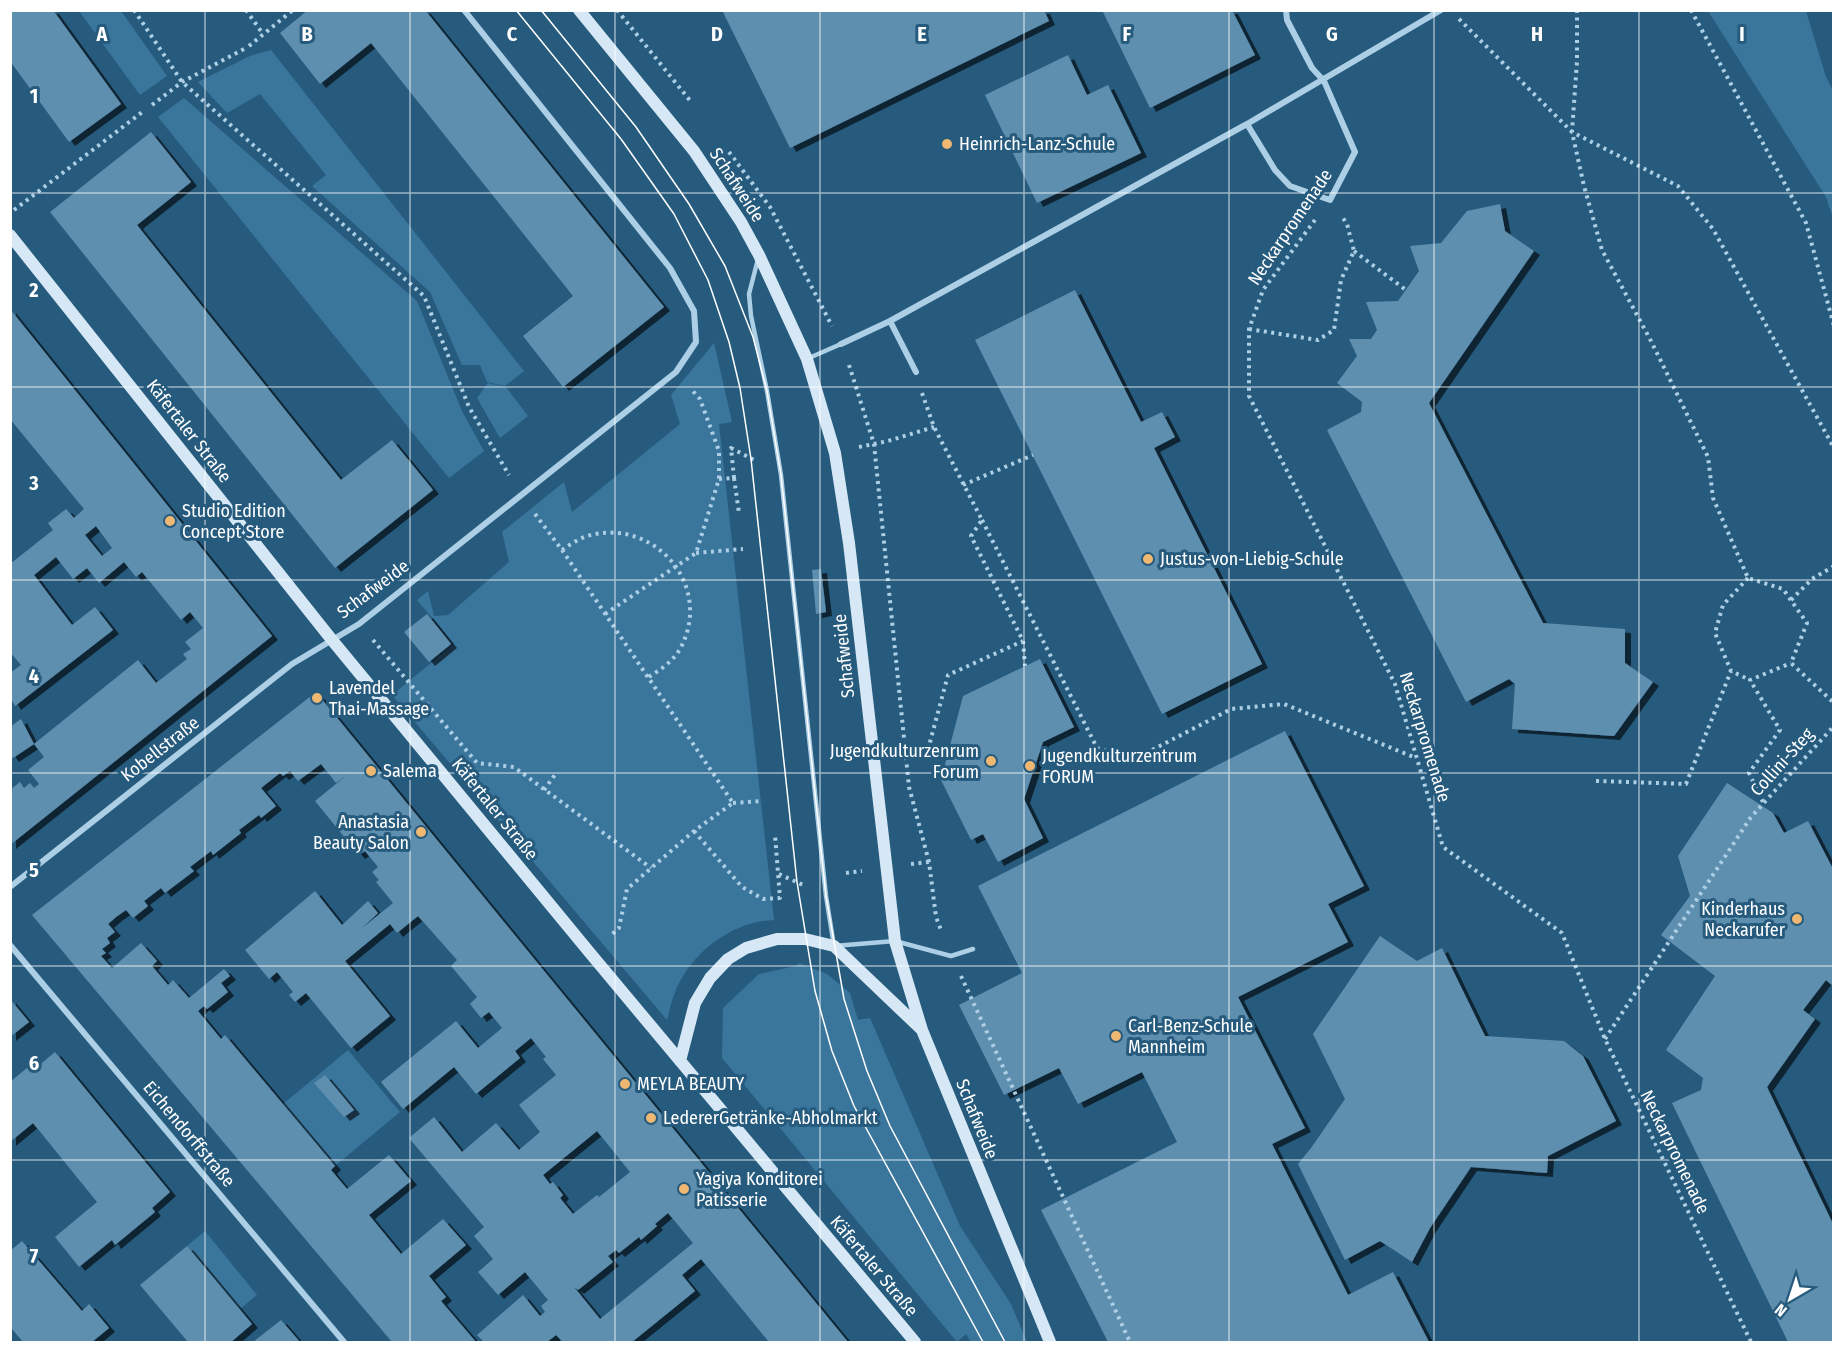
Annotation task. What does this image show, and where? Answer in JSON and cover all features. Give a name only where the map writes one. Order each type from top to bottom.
[{"type":"main road","name":"Schafweide","points":[[579,10],[694,151],[741,222],[759,255],[807,359],[835,453],[847,532],[895,941],[922,1030],[1050,1342]]},
{"type":"main road","name":"Käfertaler Straße","points":[[10,235],[332,640],[915,1342]]},
{"type":"main road","points":[[680,1061],[695,1003],[710,978],[728,959],[746,948],[777,939],[805,939],[834,946],[922,1030]]},
{"type":"street","name":"Schafweide","points":[[332,640],[359,624],[676,372],[696,342],[694,311],[670,268],[464,10]]},
{"type":"street","name":"Neckarpromenade","points":[[1287,10],[1287,20],[1312,68],[1324,81],[1355,152],[1329,200]]},
{"type":"street","points":[[841,344],[890,321],[1247,124],[1324,81],[1441,10]]},
{"type":"street","points":[[1247,124],[1275,170],[1290,186],[1329,200]]},
{"type":"street","points":[[890,321],[915,372]]},
{"type":"street","name":"Kobellstraße","points":[[10,887],[292,664],[332,640]]},
{"type":"street","name":"Eichendorffstraße","points":[[10,945],[344,1342]]},
{"type":"lane","points":[[759,255],[749,294],[751,316],[782,475],[826,896],[834,946],[895,941],[951,956],[974,949]]},
{"type":"lane","points":[[807,359],[841,344]]},
{"type":"path","points":[[134,10],[182,82],[424,297],[469,407],[521,496],[562,550],[733,803]]},
{"type":"path","points":[[246,10],[264,34]]},
{"type":"path","points":[[249,46],[293,10]]},
{"type":"path","points":[[617,10],[695,106]]},
{"type":"path","points":[[1577,10],[1577,61],[1572,132],[1602,250],[1652,340],[1708,457],[1713,498],[1748,578],[1783,589],[1807,623],[1791,663],[1750,680]]},
{"type":"path","points":[[1691,10],[1806,223],[1833,326]]},
{"type":"path","points":[[1458,19],[1572,132],[1678,186],[1713,229],[1833,448]]},
{"type":"path","points":[[152,105],[182,82],[244,49]]},
{"type":"path","points":[[10,213],[145,110]]},
{"type":"path","points":[[722,143],[770,207],[841,344],[874,444],[905,757],[909,787],[929,862],[936,917],[951,956],[1130,1342]]},
{"type":"path","points":[[1329,200],[1347,224],[1354,251],[1406,290]]},
{"type":"path","name":"Neckarpromenade","points":[[1329,200],[1263,290],[1249,329],[1249,396],[1395,684],[1443,847],[1562,933],[1605,1039],[1750,1342]]},
{"type":"path","points":[[1249,329],[1318,339],[1334,330],[1341,280],[1354,251]]},
{"type":"path","points":[[676,372],[700,399],[719,451],[719,478],[696,553]]},
{"type":"path","points":[[915,372],[934,427],[1097,748],[1133,760],[1231,709],[1284,704],[1416,758]]},
{"type":"path","points":[[963,485],[1033,454]]},
{"type":"path","points":[[734,478],[739,513]]},
{"type":"path","points":[[981,520],[971,536],[1023,641],[1025,666]]},
{"type":"path","points":[[562,550],[582,538],[596,534],[629,534],[667,554],[676,567],[686,587],[689,602],[687,630],[681,647],[673,659],[647,678]]},
{"type":"path","points":[[605,615],[696,553],[742,549]]},
{"type":"path","points":[[1791,600],[1812,579],[1833,566]]},
{"type":"path","points":[[1748,578],[1722,605],[1715,633],[1731,671],[1750,680],[1780,730],[1749,773],[1763,802]]},
{"type":"path","points":[[359,624],[477,763],[514,767],[651,868]]},
{"type":"path","points":[[905,757],[929,746],[948,675],[1023,641]]},
{"type":"path","points":[[1791,663],[1833,703]]},
{"type":"path","points":[[1596,781],[1686,784],[1731,671]]},
{"type":"path","name":"Collini-Steg","points":[[1605,1039],[1751,817],[1833,726]]},
{"type":"path","points":[[544,790],[557,772]]},
{"type":"path","points":[[590,953],[619,928],[627,889],[694,831],[733,803],[763,801]]},
{"type":"path","points":[[694,831],[742,887],[763,899],[780,898],[775,835]]},
{"type":"shaded area","points":[[79,11],[121,11],[167,76],[140,95]]},
{"type":"shaded area","points":[[1708,11],[1806,11],[1826,77],[1833,90],[1833,218],[1826,197]]},
{"type":"shaded area","points":[[271,50],[524,371],[505,386],[487,382],[480,365],[462,365],[430,292],[312,186],[326,175],[260,94],[227,113],[198,82],[250,56]]},
{"type":"shaded area","points":[[184,98],[417,301],[462,411],[484,451],[449,478],[158,117]]},
{"type":"shaded area","points":[[714,343],[732,422],[719,424],[774,920],[761,921],[735,930],[702,953],[693,962],[679,984],[667,1020],[392,695],[454,644],[417,600],[428,591],[434,616],[448,615],[509,562],[502,532],[564,482],[572,512],[680,424],[671,395]]},
{"type":"shaded area","points":[[488,383],[506,387],[528,416],[500,438],[477,398]]},
{"type":"shaded area","points":[[799,963],[827,974],[850,993],[858,1020],[870,1018],[960,1226],[1011,1304],[1027,1342],[971,1342],[966,1334],[957,1342],[722,1058],[723,1008],[759,974],[796,966]]},
{"type":"shaded area","points":[[348,1050],[400,1112],[335,1166],[283,1104]]},
{"type":"shaded area","points":[[205,1231],[257,1295],[240,1309],[187,1246]]},
{"type":"building","points":[[10,10],[53,10],[121,104],[69,142],[10,61]]},
{"type":"building","points":[[308,10],[425,10],[664,307],[563,387],[523,336],[573,296],[371,43],[320,84],[280,33]]},
{"type":"building","points":[[722,10],[1044,10],[1049,21],[790,148]]},
{"type":"building","points":[[1102,10],[1232,10],[1255,55],[1150,108]]},
{"type":"building","points":[[1068,55],[1087,95],[1108,85],[1141,153],[1037,203],[985,95]]},
{"type":"building","points":[[151,132],[191,182],[137,225],[341,480],[392,440],[433,490],[335,568],[50,212]]},
{"type":"building","points":[[1500,204],[1505,231],[1534,251],[1429,403],[1543,623],[1625,629],[1625,663],[1653,682],[1614,736],[1512,729],[1515,684],[1509,679],[1466,702],[1327,430],[1361,412],[1362,402],[1337,383],[1357,356],[1349,339],[1371,339],[1377,330],[1366,302],[1398,301],[1419,271],[1410,246],[1441,243],[1467,211]]},
{"type":"building","name":"Justus-von-Liebig-Schule","points":[[1075,290],[1141,422],[1162,412],[1175,437],[1154,448],[1262,664],[1162,714],[975,340]]},
{"type":"building","points":[[10,309],[272,636],[10,845],[10,790],[20,782],[24,788],[30,783],[34,788],[39,784],[28,770],[44,757],[34,744],[138,660],[156,683],[187,659],[183,654],[191,649],[185,642],[203,628],[190,612],[181,620],[142,572],[136,577],[124,562],[99,583],[87,568],[73,579],[56,557],[34,575],[72,625],[95,607],[113,630],[15,706],[10,697],[10,673],[21,665],[10,652],[10,564],[53,530],[48,523],[66,509],[74,518],[84,509],[10,419]],"holes":[[[96,526],[112,548],[102,556],[85,535]]]},
{"type":"building","points":[[821,569],[826,612],[816,614],[812,570]]},
{"type":"building","points":[[427,614],[451,644],[429,662],[404,632]]},
{"type":"building","name":"Jugendkulturzenrum Forum","points":[[1040,659],[1074,727],[1043,742],[1024,799],[1043,838],[998,862],[983,834],[971,840],[941,780],[963,696]]},
{"type":"building","points":[[316,692],[848,1342],[769,1342],[701,1259],[682,1275],[695,1291],[632,1342],[563,1342],[556,1335],[547,1342],[484,1342],[477,1335],[523,1295],[540,1316],[545,1312],[541,1306],[548,1300],[525,1272],[498,1295],[478,1272],[493,1259],[474,1236],[484,1227],[409,1138],[434,1117],[462,1152],[496,1123],[519,1150],[540,1132],[519,1105],[556,1075],[543,1059],[546,1057],[531,1038],[515,1051],[520,1058],[476,1094],[454,1067],[403,1109],[381,1082],[456,1021],[478,1048],[502,1028],[489,1012],[481,1018],[470,1004],[477,997],[451,966],[457,960],[418,916],[397,933],[390,924],[345,961],[390,1016],[351,1048],[306,993],[295,1002],[289,995],[293,992],[277,972],[269,979],[245,950],[315,891],[342,925],[368,901],[378,913],[361,929],[393,903],[376,882],[379,880],[372,872],[378,867],[365,851],[359,855],[315,801],[347,775],[336,783],[321,764],[298,781],[290,771],[283,776],[280,773],[261,788],[276,806],[261,818],[259,815],[239,830],[241,833],[213,855],[211,851],[190,867],[194,871],[165,893],[161,888],[144,901],[148,906],[133,918],[126,910],[116,917],[108,924],[115,932],[107,938],[110,943],[102,949],[106,953],[101,956],[112,968],[141,943],[157,961],[152,966],[168,985],[173,980],[189,998],[224,969],[230,976],[221,983],[228,992],[207,1009],[204,1006],[198,1011],[221,1039],[225,1035],[335,1166],[331,1170],[347,1189],[389,1155],[411,1181],[369,1215],[401,1254],[443,1219],[466,1245],[429,1276],[446,1297],[441,1301],[476,1342],[392,1342],[32,915]],"holes":[[[597,1131],[630,1172],[573,1214],[560,1198],[563,1195],[553,1182],[550,1184],[543,1175]],[[668,1213],[693,1243],[600,1319],[574,1287],[578,1290],[613,1262],[608,1256],[616,1250],[619,1253],[639,1237],[641,1240]]]},
{"type":"building","points":[[21,719],[34,744],[13,758],[10,754],[10,727]]},
{"type":"building","name":"Carl-Benz-Schule Mannheim","points":[[1285,731],[1364,886],[1328,904],[1348,942],[1238,997],[1305,1128],[1272,1144],[1348,1295],[1393,1272],[1429,1342],[1108,1342],[1041,1210],[1177,1142],[1142,1072],[1078,1104],[1059,1068],[1004,1095],[959,1005],[1022,973],[978,886]]},
{"type":"building","points":[[1727,783],[1773,813],[1784,833],[1808,821],[1833,869],[1833,986],[1826,980],[1803,1010],[1815,1019],[1767,1087],[1833,1224],[1833,1342],[1788,1342],[1672,1103],[1701,1090],[1703,1078],[1666,1050],[1715,976],[1661,935],[1690,896],[1678,856]]},
{"type":"building","points":[[1380,936],[1417,961],[1442,948],[1485,1036],[1564,1041],[1583,1056],[1616,1121],[1548,1156],[1547,1173],[1471,1167],[1430,1228],[1412,1262],[1380,1241],[1345,1260],[1298,1164],[1345,1099],[1313,1034]]},
{"type":"building","points":[[10,999],[29,1022],[10,1037]]},
{"type":"building","points":[[55,1052],[170,1192],[152,1208],[155,1212],[115,1245],[112,1240],[79,1267],[55,1237],[97,1202],[33,1123],[10,1142],[10,1082],[33,1063],[36,1068]]},
{"type":"building","points":[[325,1075],[354,1110],[344,1117],[314,1083]]},
{"type":"building","points":[[22,1241],[82,1311],[89,1304],[109,1328],[92,1342],[23,1342],[12,1329],[10,1330],[10,1251]]},
{"type":"building","points":[[187,1246],[252,1324],[231,1342],[188,1342],[140,1285]]},
{"type":"building","points":[[281,1320],[300,1342],[253,1342]]},
{"type":"tram line","points":[[516,10],[621,139],[674,214],[708,280],[729,342],[740,388],[751,459],[797,882],[815,991],[832,1051],[854,1106],[983,1342]]},
{"type":"tram line","points":[[541,10],[636,127],[689,204],[725,266],[753,337],[767,391],[781,475],[826,896],[844,999],[867,1071],[890,1126],[1005,1342]]},
{"type":"place","name":"Heinrich-Lanz-Schule","points":[[947,144]]},
{"type":"place","name":"Studio Edition Concept Store","points":[[170,521]]},
{"type":"place","name":"Justus-von-Liebig-Schule","points":[[1148,559]]},
{"type":"place","name":"Lavendel Thai-Massage","points":[[317,698]]},
{"type":"place","name":"Jugendkulturzenrum Forum","points":[[991,761]]},
{"type":"place","name":"Jugendkulturzentrum FORUM","points":[[1030,766]]},
{"type":"place","name":"Salema","points":[[371,771]]},
{"type":"place","name":"Anastasia Beauty Salon","points":[[421,832]]},
{"type":"place","name":"Kinderhaus Neckarufer","points":[[1797,919]]},
{"type":"place","name":"Carl-Benz-Schule Mannheim","points":[[1116,1036]]},
{"type":"place","name":"MEYLA BEAUTY","points":[[625,1084]]},
{"type":"place","name":"LedererGetränke-Abholmarkt","points":[[651,1118]]},
{"type":"place","name":"Yagiya Konditorei Patisserie","points":[[684,1189]]}]
